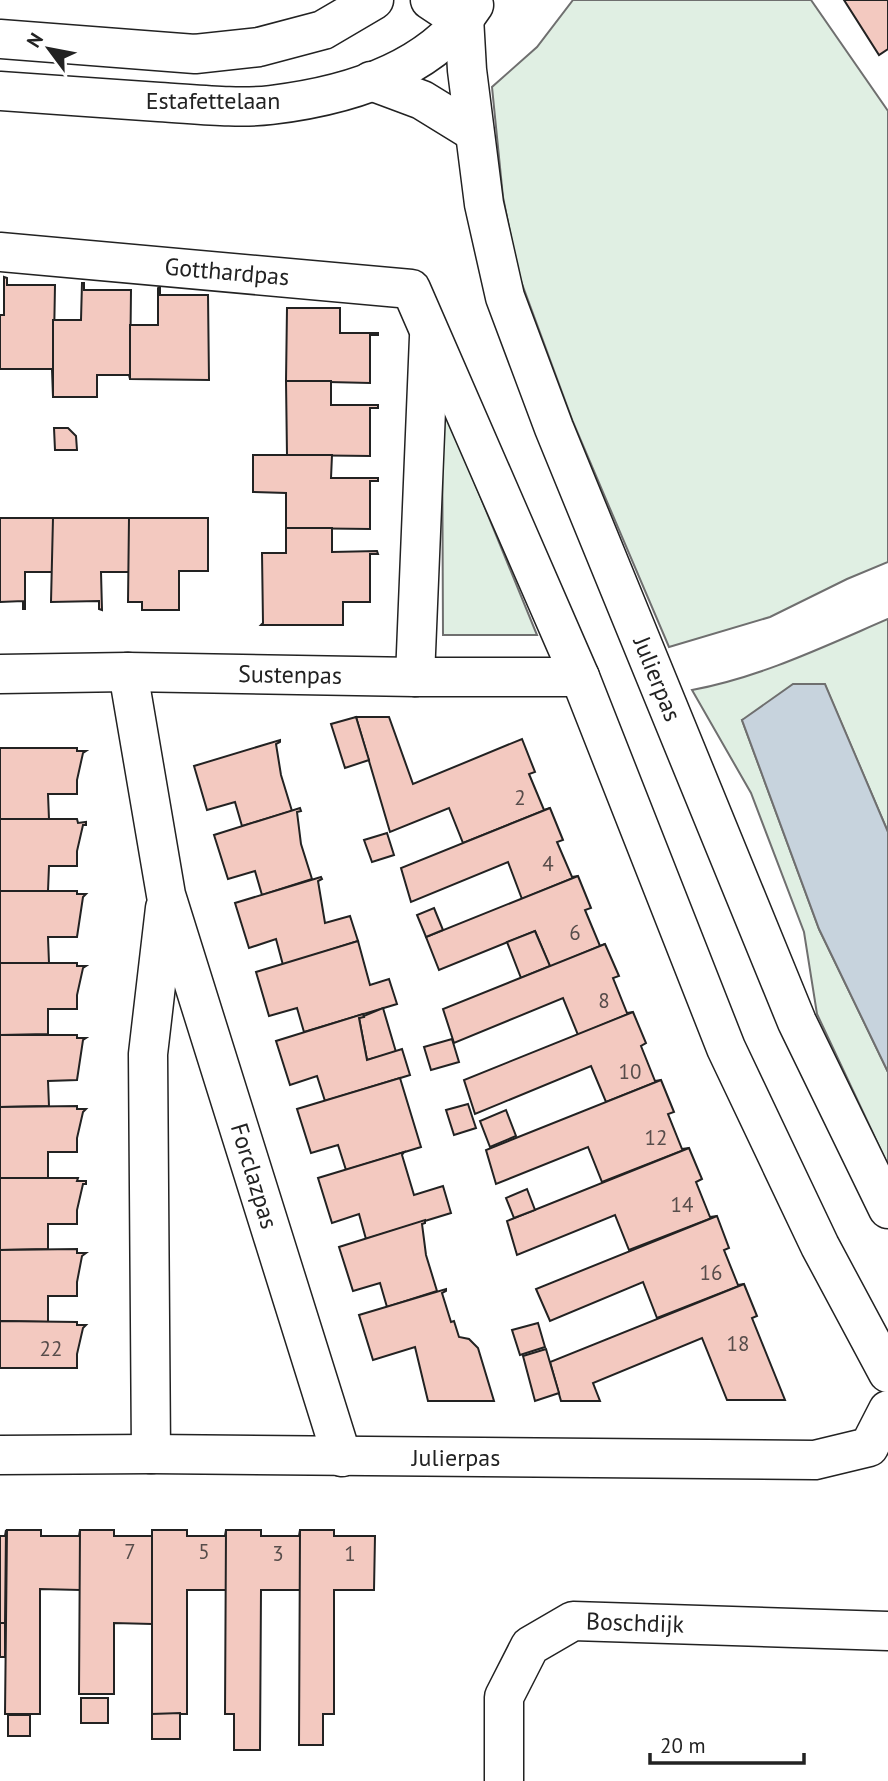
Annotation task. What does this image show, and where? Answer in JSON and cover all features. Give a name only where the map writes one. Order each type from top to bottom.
[{"type":"street","name":"Estafettelaan","points":[[0,39],[208,53],[259,47],[323,30],[374,0]]},
{"type":"street","points":[[429,0],[468,7]]},
{"type":"street","name":"Estafettelaan","points":[[0,91],[193,104],[269,105],[344,92],[414,63],[468,7]]},
{"type":"street","name":"Julierpas","points":[[468,7],[474,132],[484,205],[505,297],[554,428],[797,1022],[888,1209]]},
{"type":"street","points":[[371,81],[422,100],[474,132]]},
{"type":"street","name":"Gotthardpas","points":[[0,252],[411,289],[430,327],[580,677]]},
{"type":"street","name":"Gotthardpas","points":[[415,677],[430,327]]},
{"type":"street","name":"Sustenpas","points":[[0,674],[128,672],[580,677]]},
{"type":"street","name":"Forclazpas","points":[[128,672],[166,895],[342,1457]]},
{"type":"street","points":[[580,677],[726,1048],[820,1246],[888,1373]]},
{"type":"street","name":"Forclazpas","points":[[151,1454],[148,1054],[166,895]]},
{"type":"street","name":"Julierpas","points":[[0,1455],[815,1460],[869,1447],[888,1410]]},
{"type":"street","name":"Boschdijk","points":[[504,1781],[504,1697],[530,1646],[573,1621],[888,1632]]},
{"type":"green space","points":[[573,0],[811,0],[888,111],[888,562],[770,617],[669,647],[573,422],[518,273],[503,197],[492,87],[537,47]]},
{"type":"green space","points":[[442,403],[537,635],[443,635]]},
{"type":"green space","points":[[888,619],[888,832],[825,685],[742,720],[819,929],[888,1072],[888,1165],[817,1014],[804,932],[751,793],[692,690],[767,669]]},
{"type":"shaded area","points":[[793,684],[825,684],[888,832],[888,1072],[819,929],[742,720]]},
{"type":"building","points":[[844,0],[888,0],[888,49],[879,55]]},
{"type":"building","points":[[4,277],[7,278],[7,285],[55,285],[53,397],[52,369],[0,369],[0,315],[4,315]]},
{"type":"building","points":[[82,283],[84,290],[131,290],[130,379],[129,375],[97,375],[97,397],[53,397],[53,320],[81,320]]},
{"type":"building","points":[[160,287],[160,295],[208,295],[209,380],[130,379],[130,325],[158,325]]},
{"type":"building","points":[[287,308],[340,308],[340,333],[378,333],[370,335],[370,383],[286,381]]},
{"type":"building","points":[[286,381],[331,381],[331,405],[378,405],[378,408],[370,408],[370,456],[287,455]]},
{"type":"building","points":[[54,428],[68,428],[76,436],[77,450],[55,450]]},
{"type":"building","points":[[253,455],[332,455],[331,478],[378,478],[378,481],[370,481],[370,529],[286,528],[286,493],[253,492]]},
{"type":"building","points":[[0,518],[53,518],[53,572],[25,572],[25,609],[23,601],[0,602]]},
{"type":"building","points":[[53,518],[129,518],[130,572],[101,572],[102,610],[99,609],[99,601],[51,602]]},
{"type":"building","points":[[129,518],[208,518],[208,571],[179,571],[179,610],[142,610],[142,602],[128,602]]},
{"type":"building","points":[[286,528],[332,528],[332,552],[377,551],[378,554],[370,554],[370,602],[343,602],[343,625],[261,625],[262,553],[286,553]]},
{"type":"building","points":[[356,717],[389,717],[413,784],[522,739],[535,772],[529,774],[544,810],[550,808],[463,843],[449,808],[390,832]]},
{"type":"building","points":[[356,717],[369,760],[345,768],[331,724]]},
{"type":"building","points":[[280,740],[276,744],[281,775],[292,811],[242,826],[235,802],[207,810],[194,766]]},
{"type":"building","points":[[0,748],[77,748],[77,751],[86,751],[83,753],[77,780],[77,794],[48,794],[49,819],[0,819]]},
{"type":"building","points":[[300,808],[301,811],[297,812],[301,844],[312,879],[262,895],[255,871],[228,879],[214,835]]},
{"type":"building","points":[[550,808],[563,840],[557,842],[572,877],[578,876],[522,899],[508,862],[411,902],[401,868]]},
{"type":"building","points":[[0,819],[77,819],[78,823],[86,822],[77,851],[77,866],[49,866],[48,891],[0,891]]},
{"type":"building","points":[[387,833],[394,855],[372,862],[364,840]]},
{"type":"building","points":[[578,876],[591,908],[585,910],[600,946],[605,944],[550,967],[535,931],[439,970],[426,937]]},
{"type":"building","points":[[321,877],[318,881],[325,923],[350,916],[358,941],[283,965],[276,939],[249,948],[235,903]]},
{"type":"building","points":[[0,891],[77,891],[77,894],[86,894],[83,897],[77,937],[48,937],[49,963],[0,963]]},
{"type":"building","points":[[434,908],[443,930],[426,937],[417,915]]},
{"type":"building","points":[[535,931],[550,966],[521,978],[507,942]]},
{"type":"building","points":[[358,941],[370,985],[389,979],[397,1004],[304,1032],[297,1008],[269,1016],[256,972]]},
{"type":"building","points":[[605,944],[619,976],[613,978],[627,1013],[633,1012],[578,1035],[563,998],[454,1043],[443,1009]]},
{"type":"building","points":[[0,963],[77,963],[77,966],[86,966],[83,968],[77,995],[77,1009],[48,1009],[48,1034],[0,1035]]},
{"type":"building","points":[[383,1008],[396,1052],[367,1060],[359,1018]]},
{"type":"building","points":[[633,1012],[646,1043],[641,1046],[655,1081],[661,1080],[606,1102],[591,1066],[475,1114],[464,1080]]},
{"type":"building","points":[[363,1014],[364,1017],[359,1018],[367,1060],[402,1049],[410,1075],[325,1101],[317,1076],[290,1085],[276,1041]]},
{"type":"building","points":[[0,1035],[77,1035],[77,1038],[86,1038],[83,1040],[77,1080],[48,1081],[49,1106],[0,1107]]},
{"type":"building","points":[[452,1039],[459,1062],[431,1070],[424,1047]]},
{"type":"building","points":[[400,1078],[421,1147],[346,1170],[338,1145],[311,1153],[297,1109]]},
{"type":"building","points":[[661,1080],[674,1112],[668,1114],[682,1149],[689,1148],[602,1182],[588,1147],[496,1184],[486,1150]]},
{"type":"building","points":[[468,1104],[476,1128],[454,1135],[446,1110]]},
{"type":"building","points":[[77,1106],[77,1109],[86,1109],[77,1138],[77,1152],[48,1152],[48,1178],[0,1178],[0,1107]]},
{"type":"building","points":[[506,1110],[516,1136],[490,1147],[480,1121]]},
{"type":"building","points":[[689,1148],[702,1179],[696,1182],[710,1217],[717,1216],[629,1250],[615,1215],[517,1255],[507,1221]]},
{"type":"building","points":[[404,1152],[402,1155],[414,1195],[443,1186],[451,1213],[366,1239],[359,1214],[332,1223],[318,1178]]},
{"type":"building","points":[[0,1178],[78,1178],[77,1181],[86,1181],[77,1210],[77,1224],[48,1224],[48,1249],[0,1250]]},
{"type":"building","points":[[527,1189],[535,1210],[514,1218],[506,1198]]},
{"type":"building","points":[[717,1216],[729,1248],[724,1250],[738,1285],[744,1284],[657,1318],[643,1282],[550,1321],[536,1289]]},
{"type":"building","points":[[425,1220],[422,1224],[426,1255],[437,1291],[387,1307],[380,1283],[353,1291],[339,1247]]},
{"type":"building","points":[[77,1249],[77,1253],[86,1253],[82,1256],[77,1296],[48,1296],[48,1322],[0,1321],[0,1250]]},
{"type":"building","points":[[744,1284],[757,1316],[752,1318],[785,1400],[727,1400],[702,1338],[593,1383],[600,1401],[561,1401],[550,1362]]},
{"type":"building","points":[[446,1289],[442,1293],[451,1322],[454,1321],[459,1337],[469,1339],[478,1348],[494,1401],[428,1401],[415,1347],[373,1360],[359,1315]]},
{"type":"building","points":[[0,1321],[77,1322],[77,1325],[86,1325],[77,1354],[77,1368],[0,1368]]},
{"type":"building","points":[[538,1323],[545,1347],[520,1355],[512,1330]]},
{"type":"building","points":[[546,1349],[559,1393],[535,1401],[523,1356]]},
{"type":"building","points":[[6,1530],[5,1623],[0,1623],[0,1536],[5,1536]]},
{"type":"building","points":[[7,1530],[41,1530],[41,1536],[79,1536],[80,1530],[80,1590],[40,1589],[40,1714],[5,1714]]},
{"type":"building","points":[[80,1530],[114,1530],[114,1536],[152,1536],[152,1624],[114,1623],[114,1694],[79,1694]]},
{"type":"building","points":[[152,1530],[187,1530],[187,1536],[225,1536],[226,1530],[226,1590],[187,1590],[187,1714],[152,1714]]},
{"type":"building","points":[[226,1530],[261,1530],[261,1536],[299,1536],[300,1530],[300,1590],[261,1590],[260,1750],[234,1750],[234,1714],[225,1714]]},
{"type":"building","points":[[300,1530],[334,1530],[334,1536],[375,1536],[374,1590],[334,1590],[334,1714],[323,1714],[323,1745],[299,1745]]},
{"type":"building","points":[[0,1623],[5,1623],[5,1657],[0,1657]]},
{"type":"building","points":[[81,1698],[108,1698],[108,1723],[81,1723]]},
{"type":"building","points":[[180,1713],[180,1739],[152,1739],[152,1714]]},
{"type":"building","points":[[8,1715],[30,1715],[30,1736],[8,1736]]}]
